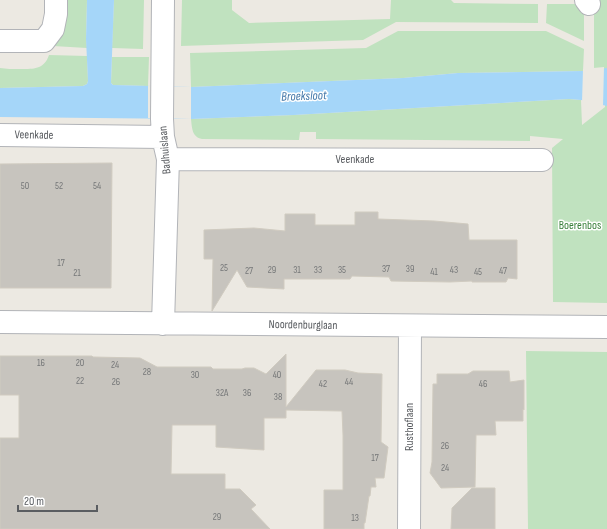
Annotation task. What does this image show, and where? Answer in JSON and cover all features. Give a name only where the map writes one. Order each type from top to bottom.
[{"type":"street","points":[[0,41],[44,41],[53,30],[56,14],[56,0]]},
{"type":"street","name":"Badhuislaan","points":[[163,0],[162,128],[168,159],[163,324]]},
{"type":"street","name":"Veenkade","points":[[0,134],[162,128]]},
{"type":"street","name":"Veenkade","points":[[168,159],[542,160]]},
{"type":"street","name":"Noordenburglaan","points":[[0,322],[607,327]]},
{"type":"street","name":"Rusthoflaan","points":[[409,529],[410,326]]},
{"type":"green space","points":[[63,0],[87,0],[87,48],[53,46],[60,39],[62,32]]},
{"type":"green space","points":[[114,0],[144,0],[143,49],[112,48]]},
{"type":"green space","points":[[182,0],[232,0],[232,10],[249,23],[390,19],[391,0],[451,0],[454,3],[538,4],[538,23],[396,22],[363,40],[181,46]]},
{"type":"green space","points":[[594,0],[607,0],[607,89],[594,90]]},
{"type":"green space","points":[[547,4],[584,4],[584,41],[546,23]]},
{"type":"green space","points":[[398,31],[546,31],[584,49],[583,71],[458,73],[403,78],[191,87],[190,53],[366,48]]},
{"type":"green space","points":[[49,55],[87,56],[87,84],[83,86],[0,88],[0,68],[37,68],[44,64]]},
{"type":"green space","points":[[112,57],[149,57],[148,86],[113,85],[111,83]]},
{"type":"green space","name":"Boerenbos","points":[[569,99],[581,100],[582,125],[605,107],[605,105],[607,105],[607,303],[553,302],[552,148],[563,139],[530,136],[530,141],[316,139],[316,132],[300,132],[299,140],[202,139],[194,134],[191,119],[294,115]]},
{"type":"green space","points":[[526,351],[607,352],[607,529],[528,529]]},
{"type":"water","name":"Broeksloot","points":[[87,0],[114,0],[111,83],[113,85],[191,87],[403,78],[458,73],[583,71],[607,68],[607,106],[569,99],[294,115],[191,119],[0,117],[0,88],[83,86],[87,84]]},
{"type":"pier","points":[[604,67],[603,106],[582,102],[583,69]]},
{"type":"pier","points":[[148,86],[191,87],[191,119],[148,118]]},
{"type":"building","points":[[112,163],[111,288],[0,288],[0,164]]},
{"type":"building","points":[[355,212],[378,212],[378,219],[468,224],[469,240],[517,240],[517,279],[508,278],[506,282],[391,281],[389,277],[352,276],[350,279],[284,279],[284,289],[247,287],[237,270],[212,311],[213,259],[204,259],[204,230],[254,228],[285,231],[285,214],[315,214],[315,225],[355,225]]},
{"type":"building","points":[[286,354],[286,407],[316,370],[345,370],[358,373],[382,374],[381,442],[388,447],[384,478],[375,478],[376,487],[371,487],[364,529],[324,529],[324,490],[343,490],[342,411],[286,410],[286,418],[264,418],[264,450],[216,447],[216,425],[172,425],[171,474],[225,474],[225,489],[240,489],[256,505],[251,509],[270,529],[0,529],[0,438],[19,438],[19,395],[0,395],[0,356],[92,356],[140,358],[157,367],[211,367],[213,369],[254,368],[266,374]]},
{"type":"building","points":[[473,371],[509,371],[510,382],[524,380],[523,421],[495,421],[496,435],[476,435],[475,487],[441,488],[430,473],[432,462],[433,384],[437,384],[437,374],[468,374]]},
{"type":"building","points":[[472,488],[495,488],[495,529],[451,529],[452,508]]}]
